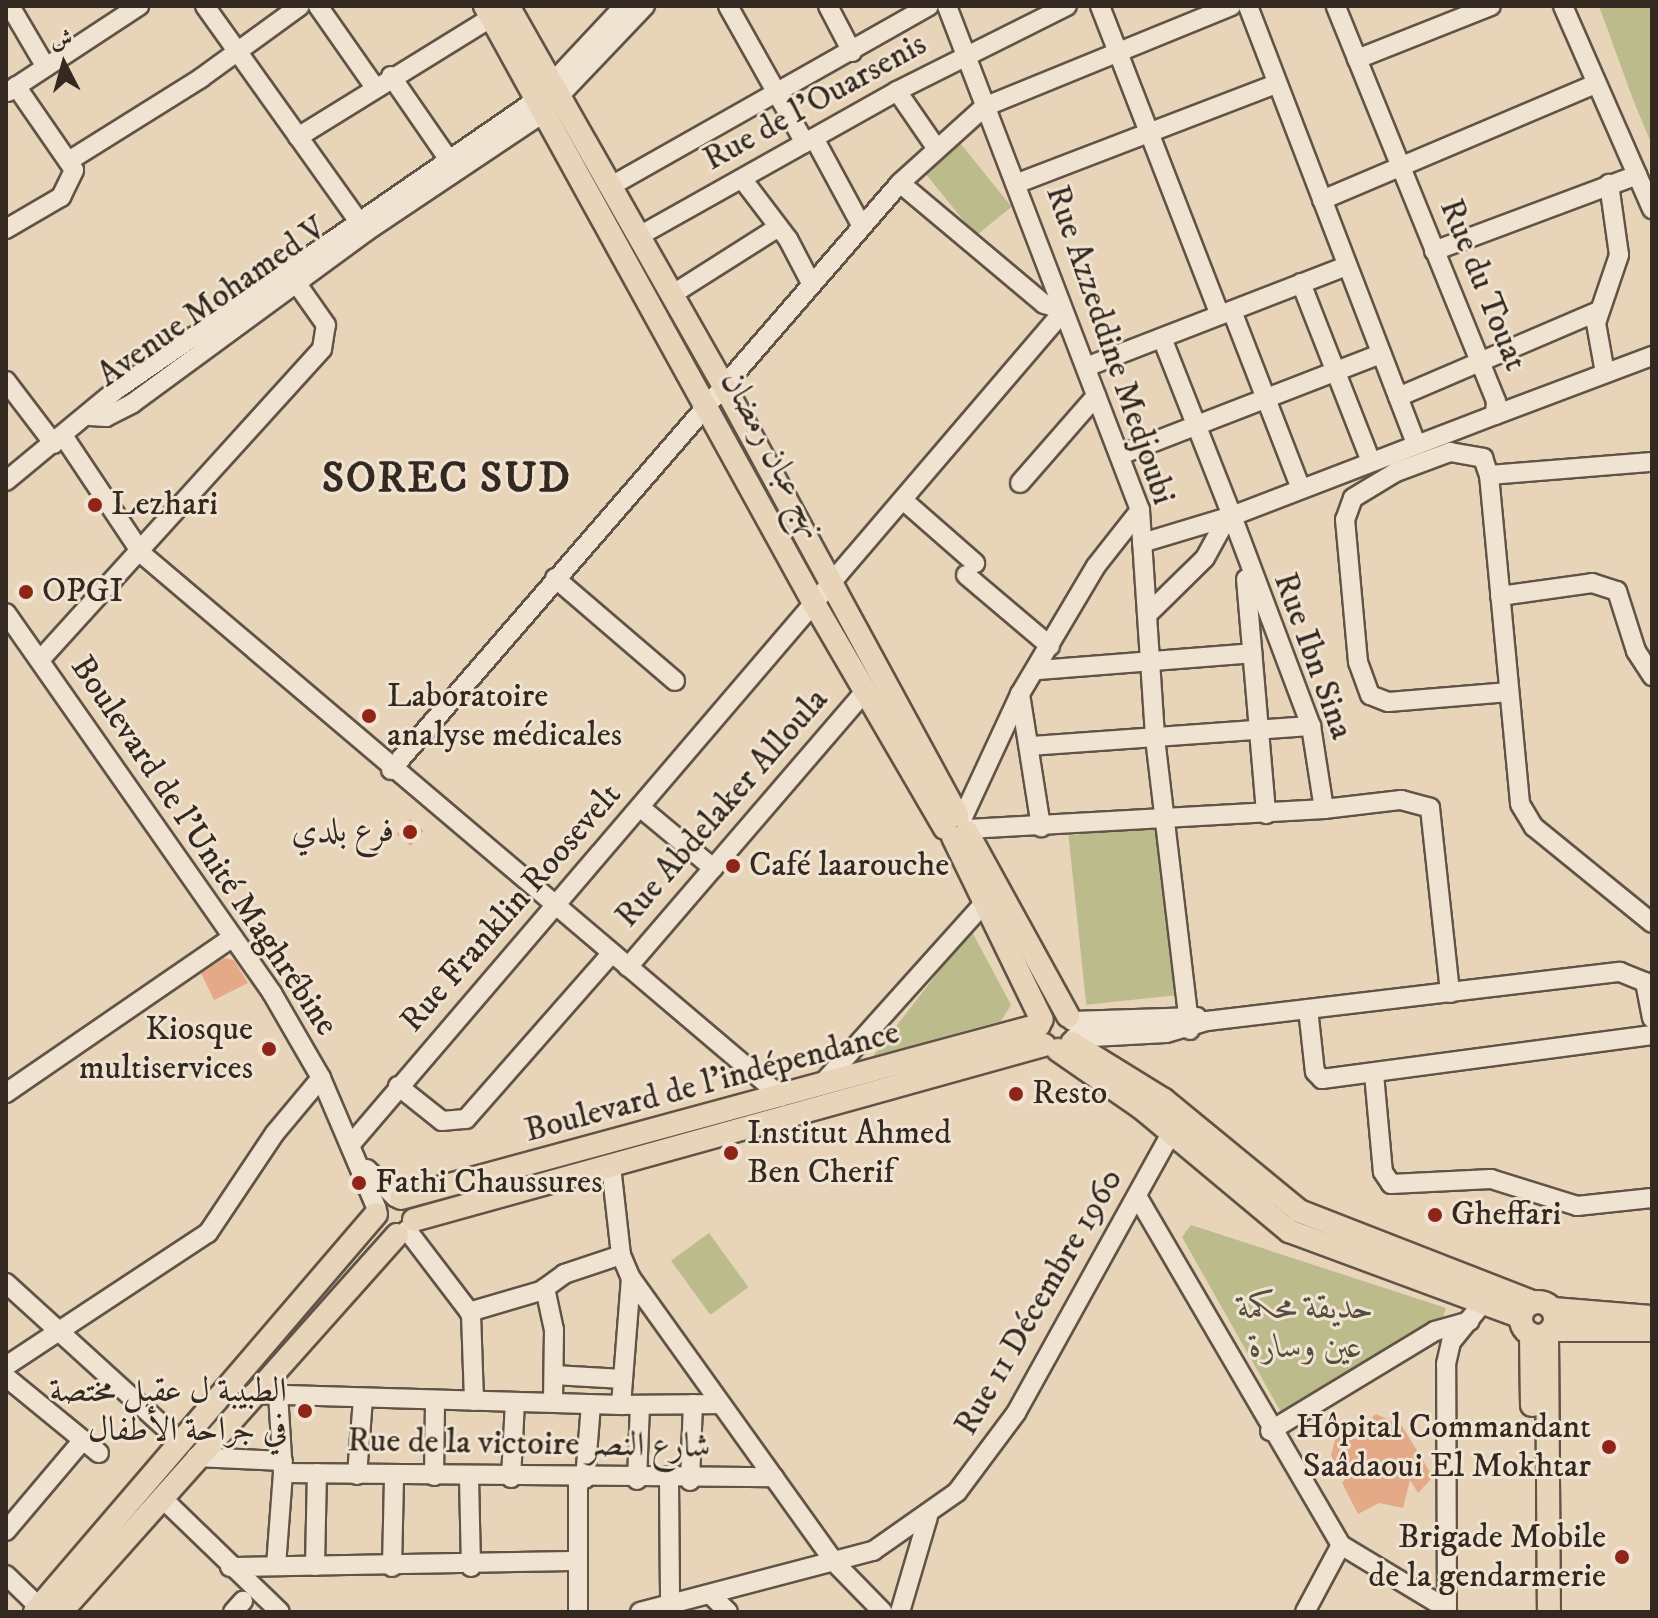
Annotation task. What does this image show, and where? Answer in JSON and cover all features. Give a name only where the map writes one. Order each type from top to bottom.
[{"type":"main road","points":[[495,10],[548,99]]},
{"type":"main road","name":"نهج عبان رمضان","points":[[548,99],[611,186],[722,382],[959,826],[1059,1032]]},
{"type":"main road","name":"نهج عبان رمضان","points":[[548,99],[815,605],[865,691],[959,826],[984,903],[1059,1032]]},
{"type":"main road","points":[[1059,1032],[1289,1231],[1476,1312],[1539,1321],[1652,1330]]},
{"type":"main road","points":[[1059,1032],[1164,1100],[1299,1211],[1539,1321],[1652,1317]]},
{"type":"main road","name":"Boulevard de l'indépendance","points":[[406,1229],[611,1166],[756,1115],[782,1097],[1059,1032]]},
{"type":"main road","name":"Boulevard de l'indépendance","points":[[388,1204],[756,1115],[1059,1032]]},
{"type":"main road","points":[[388,1204],[406,1229]]},
{"type":"main road","points":[[388,1204],[382,1229],[406,1229]]},
{"type":"main road","points":[[45,1610],[189,1450],[388,1204]]},
{"type":"main road","points":[[45,1610],[161,1497],[189,1450],[252,1394],[406,1229]]},
{"type":"main road","points":[[1536,1612],[1539,1321]]},
{"type":"main road","points":[[1539,1321],[1549,1612]]},
{"type":"street","points":[[10,6],[44,64]]},
{"type":"street","points":[[6,229],[61,197],[74,170],[70,160],[11,90],[44,64],[139,6]]},
{"type":"street","points":[[205,6],[357,219]]},
{"type":"street","points":[[70,160],[201,78],[235,48],[300,6]]},
{"type":"street","points":[[318,6],[452,165]]},
{"type":"street","points":[[548,99],[624,6]]},
{"type":"street","points":[[548,99],[645,6]]},
{"type":"street","points":[[728,6],[778,93],[860,223]]},
{"type":"street","points":[[828,6],[852,52]]},
{"type":"street","points":[[611,186],[929,6]]},
{"type":"street","name":"Rue Azzeddine Medjoubi","points":[[947,6],[969,53],[984,107],[1018,183],[1061,311],[1086,367],[1140,510],[1155,738],[1189,1022]]},
{"type":"street","name":"Rue de l'Ouarsenis","points":[[639,236],[1040,11],[1067,6]]},
{"type":"street","points":[[1100,6],[1148,134],[1300,486]]},
{"type":"street","points":[[391,770],[860,223],[937,149],[984,107],[1231,6]]},
{"type":"street","points":[[1248,6],[1416,444]]},
{"type":"street","name":"Rue du Touat","points":[[1229,517],[1370,459],[1495,415],[1479,361],[1336,6]]},
{"type":"street","points":[[1357,59],[1491,6]]},
{"type":"street","points":[[1563,6],[1652,209]]},
{"type":"street","points":[[298,137],[495,10]]},
{"type":"street","points":[[1018,183],[1276,84]]},
{"type":"street","points":[[1322,200],[1595,84]]},
{"type":"street","points":[[897,91],[937,149]]},
{"type":"street","name":"Avenue Mohamed V","points":[[290,275],[548,99]]},
{"type":"street","name":"Avenue Mohamed V","points":[[59,440],[90,416],[106,417],[133,403],[357,219],[452,165]]},
{"type":"street","points":[[1434,251],[1637,175]]},
{"type":"street","points":[[743,180],[811,283]]},
{"type":"street","points":[[900,183],[1044,304],[1061,311]]},
{"type":"street","points":[[1605,373],[1596,335],[1599,311],[1619,255],[1609,184]]},
{"type":"street","points":[[673,294],[777,228]]},
{"type":"street","points":[[1086,367],[1346,266]]},
{"type":"street","points":[[40,660],[142,554],[322,349],[326,325],[290,275]]},
{"type":"street","points":[[1301,283],[1370,459]]},
{"type":"street","name":"Rue Franklin Roosevelt","points":[[352,1143],[831,587],[1061,311]]},
{"type":"street","points":[[1398,397],[1599,311]]},
{"type":"street","name":"Rue Ibn Sina","points":[[1162,338],[1311,726],[1324,809]]},
{"type":"street","points":[[1120,455],[1381,354]]},
{"type":"street","points":[[1495,415],[1652,356]]},
{"type":"street","points":[[6,381],[59,440],[142,554],[391,770],[782,1097]]},
{"type":"street","points":[[1020,483],[1096,396]]},
{"type":"street","points":[[6,481],[59,440]]},
{"type":"street","points":[[1509,692],[1388,702],[1370,695],[1358,662],[1345,520],[1363,491],[1450,452],[1474,452],[1489,475],[1509,692],[1525,817],[1652,923]]},
{"type":"street","points":[[1489,475],[1652,462]]},
{"type":"street","points":[[903,500],[1050,646]]},
{"type":"street","points":[[1140,510],[1096,566],[1038,670],[1020,694],[959,826],[1041,827],[1266,814],[1401,800],[1430,808],[1450,993]]},
{"type":"street","points":[[1142,543],[1229,517]]},
{"type":"street","points":[[1149,613],[1205,558],[1229,517]]},
{"type":"street","points":[[1245,560],[1255,731],[1266,814]]},
{"type":"street","points":[[555,578],[675,681]]},
{"type":"street","points":[[1500,596],[1607,585],[1623,599],[1636,651],[1652,676]]},
{"type":"street","name":"Boulevard de l'Unité Maghrébine","points":[[6,613],[233,937],[321,1078],[363,1164],[388,1204]]},
{"type":"street","points":[[1038,670],[1252,653]]},
{"type":"street","name":"Rue Abdelaker Alloula","points":[[628,967],[865,691]]},
{"type":"street","points":[[1020,694],[1031,746],[1041,827]]},
{"type":"street","points":[[1031,746],[1311,726]]},
{"type":"street","points":[[641,808],[713,868]]},
{"type":"street","points":[[817,1089],[984,903]]},
{"type":"street","points":[[6,1093],[233,937]]},
{"type":"street","points":[[398,1086],[442,1121],[466,1119],[612,953]]},
{"type":"street","points":[[1059,1032],[1207,1021],[1631,972],[1649,991],[1652,1018]]},
{"type":"street","points":[[1308,1009],[1317,1077],[1374,1074],[1652,1035]]},
{"type":"street","points":[[1374,1074],[1383,1172],[1391,1184],[1491,1179],[1577,1206],[1652,1198]]},
{"type":"street","points":[[6,1366],[208,1233],[275,1133],[321,1078]]},
{"type":"street","name":"Rue 11 Décembre 1960","points":[[640,1612],[834,1562],[885,1545],[928,1517],[990,1455],[1172,1132]]},
{"type":"street","points":[[611,1166],[621,1255],[631,1278],[834,1562],[883,1612]]},
{"type":"street","points":[[1137,1196],[1270,1431],[1341,1545],[1447,1611]]},
{"type":"street","points":[[406,1229],[469,1312],[474,1401]]},
{"type":"street","points":[[469,1312],[545,1288],[564,1274],[621,1255]]},
{"type":"street","points":[[621,1405],[631,1278]]},
{"type":"street","points":[[6,1283],[189,1450]]},
{"type":"street","points":[[545,1288],[554,1325],[553,1403]]},
{"type":"street","points":[[1270,1431],[1435,1331],[1476,1312]]},
{"type":"street","points":[[1447,1611],[1446,1364],[1451,1342],[1476,1312]]},
{"type":"street","points":[[554,1375],[623,1379]]},
{"type":"street","points":[[6,1377],[99,1453]]},
{"type":"street","points":[[252,1394],[621,1405],[719,1404]]},
{"type":"street","points":[[276,1566],[283,1467],[278,1394]]},
{"type":"street","points":[[357,1475],[363,1398]]},
{"type":"street","points":[[434,1476],[435,1400]]},
{"type":"street","points":[[511,1478],[515,1402]]},
{"type":"street","points":[[578,1612],[577,1561],[582,1479],[591,1404]]},
{"type":"street","points":[[690,1481],[693,1404]]},
{"type":"street","points":[[637,1480],[640,1405]]},
{"type":"street","points":[[6,1531],[83,1440]]},
{"type":"street","name":"Rue de la victoire شارع النصر","points":[[189,1450],[317,1473],[357,1475],[690,1481],[774,1477]]},
{"type":"street","points":[[315,1566],[317,1473]]},
{"type":"street","points":[[392,1567],[394,1476]]},
{"type":"street","points":[[469,1478],[471,1567]]},
{"type":"street","points":[[669,1480],[670,1605]]},
{"type":"street","points":[[161,1497],[280,1612]]},
{"type":"street","points":[[900,1612],[928,1517]]},
{"type":"street","points":[[1305,1612],[1341,1545]]},
{"type":"street","points":[[230,1567],[471,1567],[577,1561]]},
{"type":"street","points":[[6,1575],[45,1610]]},
{"type":"street","points":[[711,1595],[728,1612]]},
{"type":"green space","points":[[1599,6],[1652,6],[1652,145],[1634,102]]},
{"type":"green space","points":[[960,143],[1012,207],[976,236],[924,172]]},
{"type":"green space","points":[[1160,826],[1178,995],[1086,1005],[1069,836]]},
{"type":"green space","points":[[971,930],[1011,1005],[1001,1021],[873,1056]]},
{"type":"green space","name":"حديقة محكمة عين وسارة","points":[[1191,1225],[1446,1308],[1440,1326],[1282,1414],[1182,1237]]},
{"type":"green space","points":[[709,1233],[748,1287],[710,1315],[671,1261]]},
{"type":"building","name":"فرع بلدي","points":[[410,819],[424,831],[410,846],[397,834]]},
{"type":"building","points":[[224,958],[234,960],[248,983],[214,1000],[201,973]]},
{"type":"building","points":[[1376,1414],[1402,1426],[1433,1477],[1418,1493],[1410,1480],[1403,1508],[1379,1503],[1358,1514],[1342,1483],[1351,1471],[1346,1459],[1335,1464],[1331,1455],[1336,1437],[1345,1431],[1349,1436]]},
{"type":"place","name":"Lezhari","points":[[95,505]]},
{"type":"place","name":"OPGI","points":[[26,592]]},
{"type":"place","name":"Laboratoire analyse médicales","points":[[369,716]]},
{"type":"place","name":"فرع بلدي","points":[[410,832]]},
{"type":"place","name":"Café laarouche","points":[[733,866]]},
{"type":"place","name":"Kiosque multiservices","points":[[269,1049]]},
{"type":"place","name":"Resto","points":[[1016,1094]]},
{"type":"place","name":"Institut Ahmed Ben Cherif","points":[[731,1153]]},
{"type":"place","name":"Fathi Chaussures","points":[[359,1183]]},
{"type":"place","name":"Gheffari","points":[[1435,1215]]},
{"type":"place","name":"الطبيبة ل عقيل مختصة في جراحة الأطفال","points":[[305,1411]]},
{"type":"place","name":"Hôpital Commandant Saâdaoui El Mokhtar","points":[[1609,1447]]},
{"type":"place","name":"Brigade Mobile de la gendarmerie","points":[[1622,1557]]},
{"type":"district","name":"SOREC SUD","points":[[447,479]]}]
